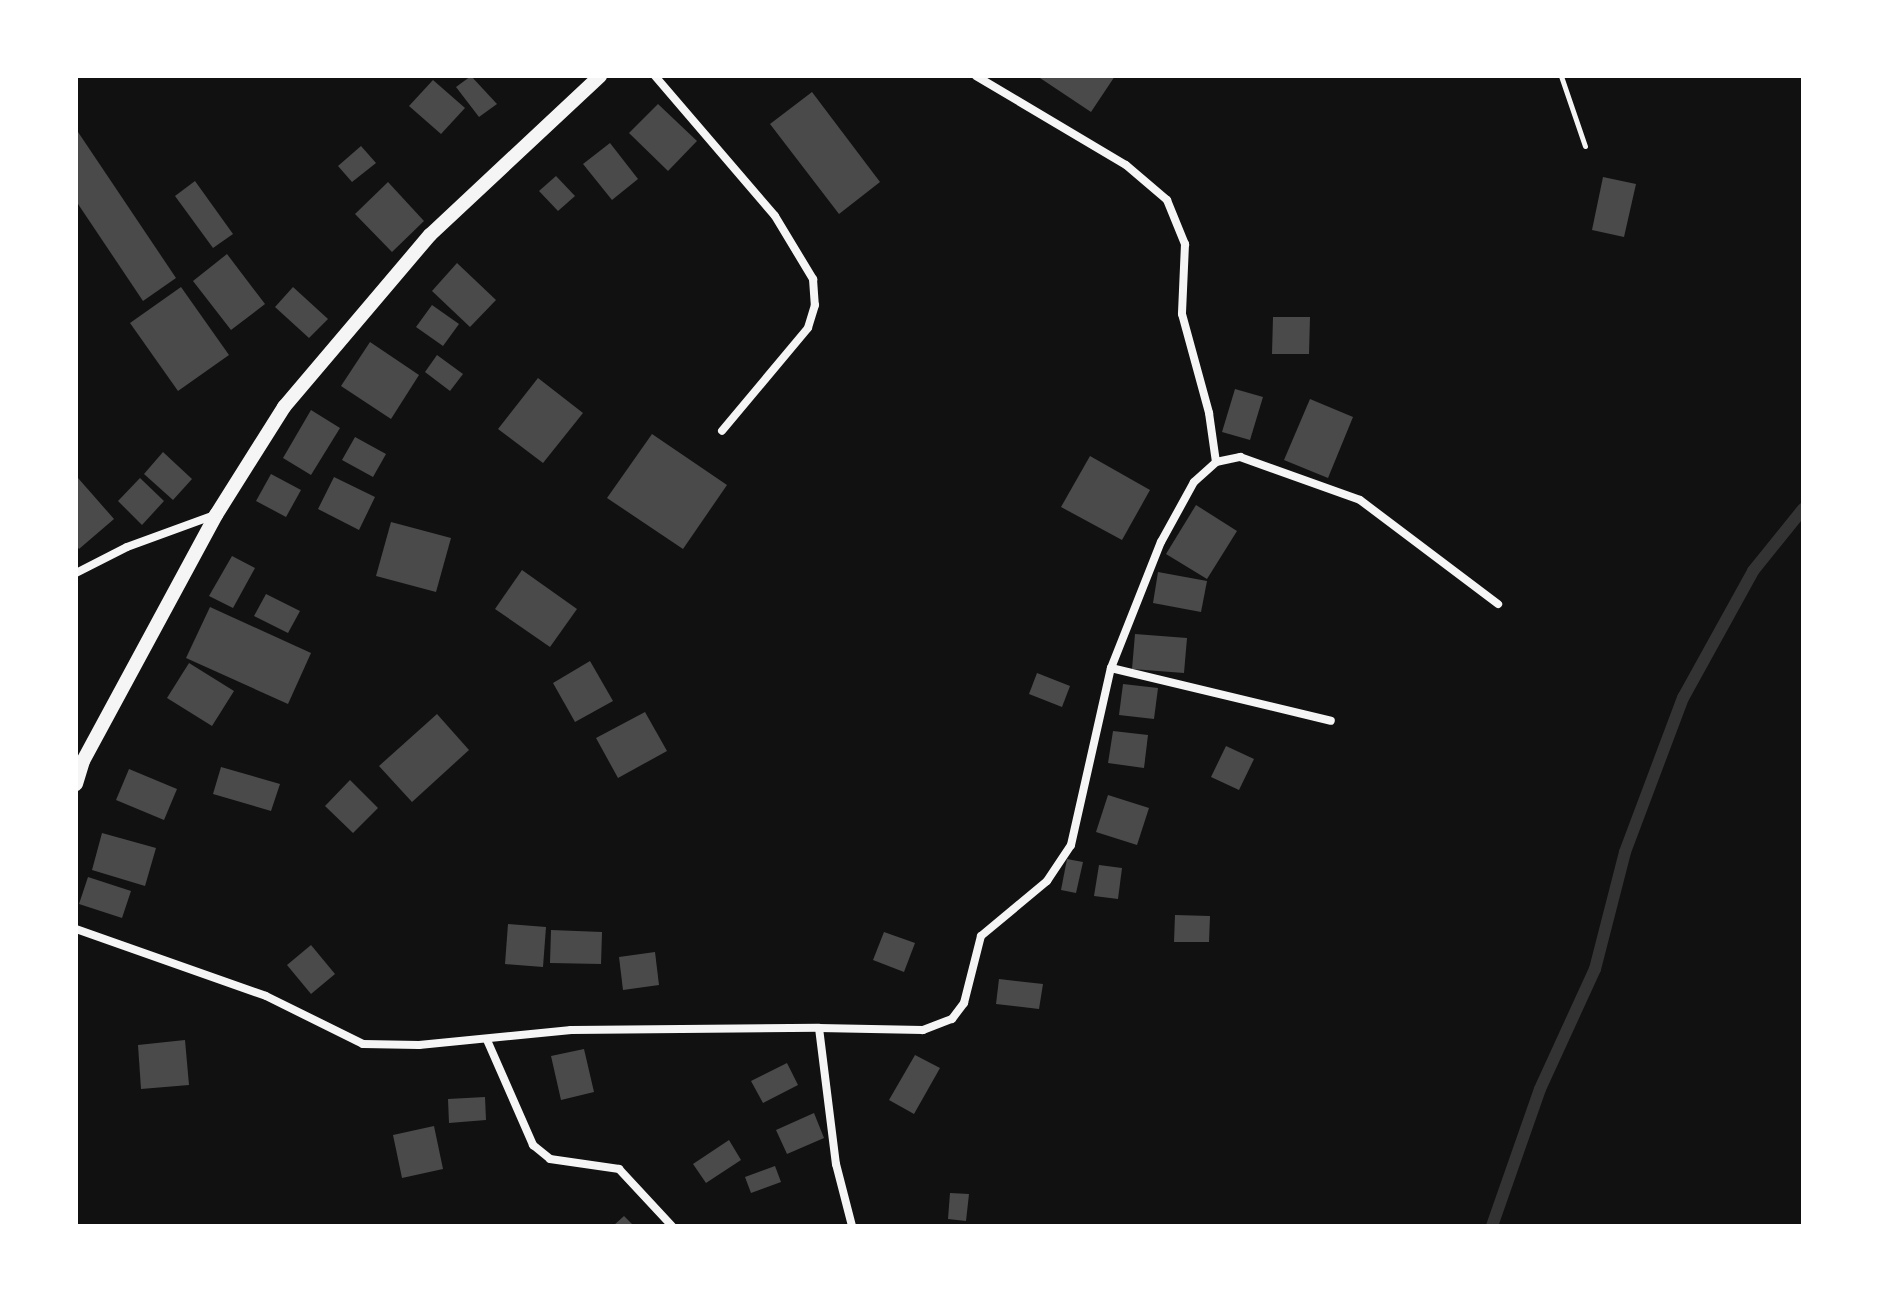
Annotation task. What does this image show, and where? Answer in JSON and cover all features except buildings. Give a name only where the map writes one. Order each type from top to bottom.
[{"type":"street","points":[[76,784],[83,761],[216,515],[284,407],[430,235],[600,76]]},
{"type":"street","points":[[655,76],[775,216],[813,279],[815,305],[808,328],[722,431]]},
{"type":"street","points":[[976,76],[1126,165],[1167,200],[1185,244],[1182,314],[1209,413],[1216,462]]},
{"type":"street","points":[[76,929],[266,996],[363,1044],[487,1040],[571,1030],[923,1030],[952,1019],[964,1003],[981,936],[1047,881],[1071,845],[1111,668],[1161,542],[1194,482],[1216,462],[1240,457],[1360,500],[1498,604]]},
{"type":"street","points":[[76,573],[127,547],[216,515]]},
{"type":"street","points":[[1111,668],[1331,721]]},
{"type":"street","points":[[819,1028],[836,1164],[852,1226]]},
{"type":"street","points":[[487,1040],[533,1145],[550,1159],[619,1169],[672,1226]]},
{"type":"path","points":[[1561,76],[1585,146]]},
{"type":"waterway","points":[[1492,1226],[1540,1089],[1595,969],[1625,852],[1683,698],[1753,571],[1803,509]]}]
